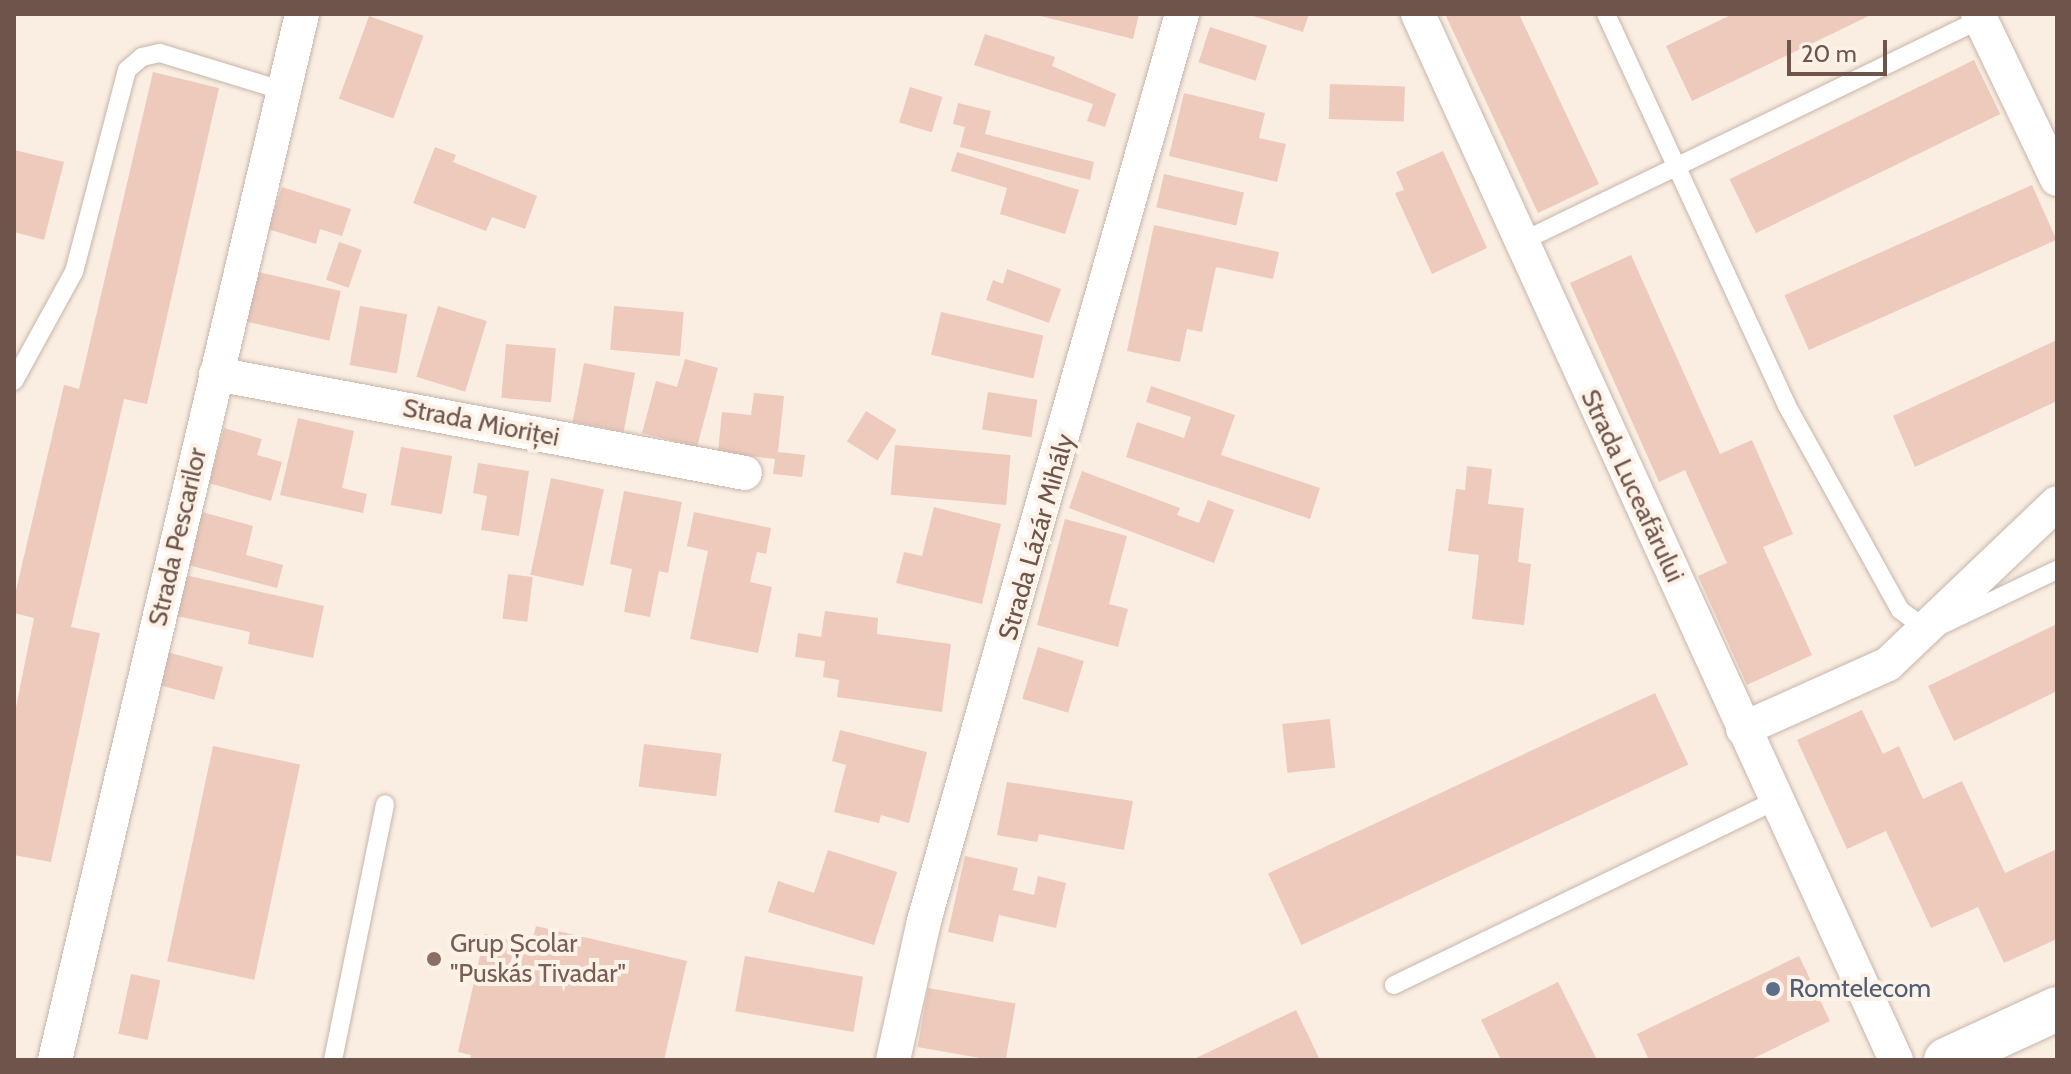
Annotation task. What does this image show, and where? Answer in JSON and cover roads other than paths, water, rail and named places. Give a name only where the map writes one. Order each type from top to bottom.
[{"type":"main road","points":[[1946,1060],[2057,1009]]},
{"type":"street","name":"Strada Pescarilor","points":[[55,1060],[302,14]]},
{"type":"street","name":"Strada Lázár Mihály","points":[[893,1060],[924,921],[1182,14]]},
{"type":"street","name":"Strada Luceafărului","points":[[1418,14],[1896,1060]]},
{"type":"street","points":[[1980,17],[2057,179]]},
{"type":"street","name":"Strada Mioriței","points":[[216,374],[745,473]]},
{"type":"street","points":[[1743,729],[1888,664],[1929,631],[2057,503]]},
{"type":"lane","points":[[1606,14],[1674,169],[1793,418],[1900,610],[1929,631],[2057,570]]},
{"type":"lane","points":[[1521,242],[1980,17]]},
{"type":"lane","points":[[14,381],[74,272],[127,70],[142,57],[160,53],[284,91]]},
{"type":"lane","points":[[1394,985],[1776,800]]},
{"type":"lane","points":[[333,1060],[385,804]]},
{"type":"place","name":"Grup Școlar \"Puskás Tivadar\"","points":[[434,959]]},
{"type":"place","name":"Romtelecom","points":[[1773,989]]}]
